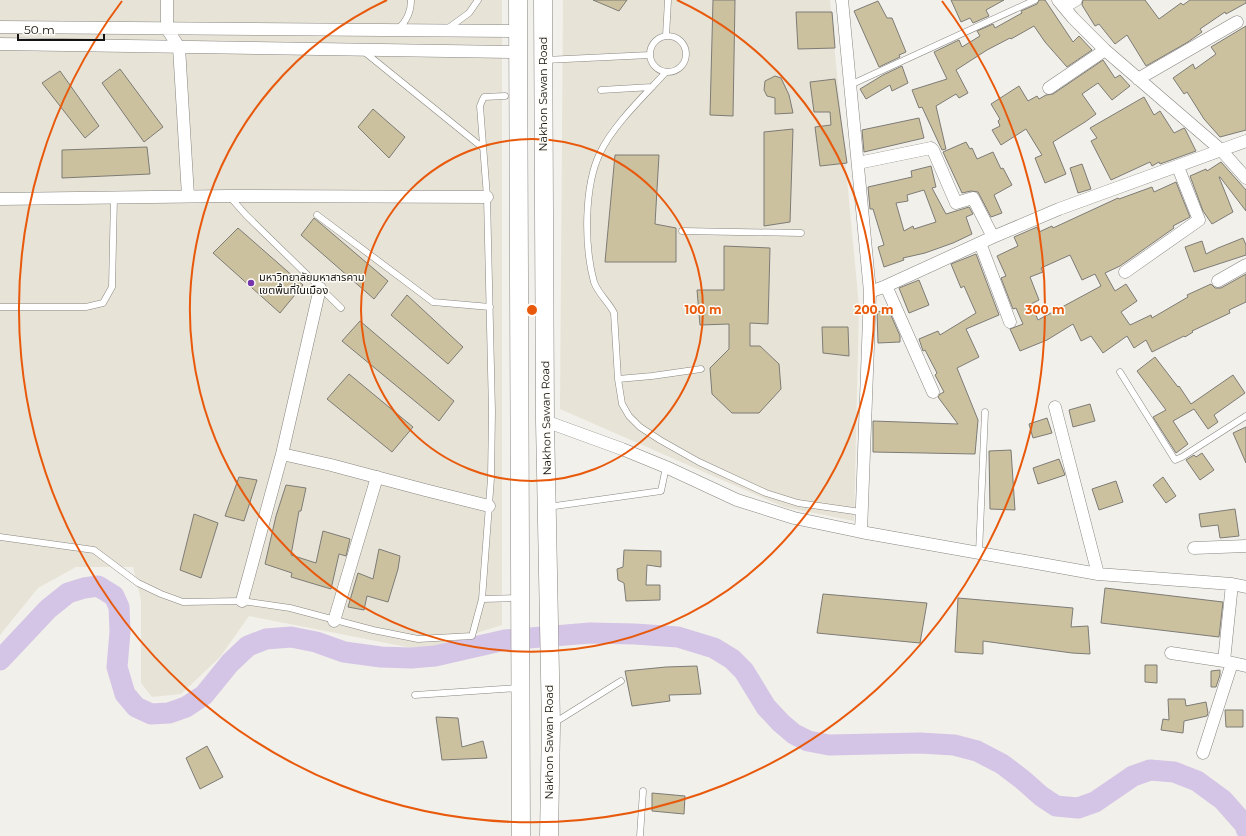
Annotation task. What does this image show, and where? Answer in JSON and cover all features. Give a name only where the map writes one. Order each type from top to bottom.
[{"type":"main road","points":[[518,0],[521,836]]},
{"type":"main road","name":"Nakhon Sawan Road","points":[[543,0],[545,421],[551,725],[549,836]]},
{"type":"main road","points":[[519,328],[545,328]]},
{"type":"street","points":[[167,0],[168,28],[179,47],[188,196]]},
{"type":"street","points":[[842,0],[870,292],[861,532]]},
{"type":"street","points":[[1076,0],[1061,4],[1105,50],[1221,150],[1246,178]]},
{"type":"street","points":[[1138,79],[1236,22]]},
{"type":"street","points":[[0,27],[518,31]]},
{"type":"street","points":[[62,28],[62,45]]},
{"type":"street","points":[[109,28],[110,46]]},
{"type":"street","points":[[259,29],[259,48]]},
{"type":"street","points":[[319,30],[319,49]]},
{"type":"street","points":[[386,50],[390,30]]},
{"type":"street","points":[[0,44],[518,52]]},
{"type":"street","points":[[1050,88],[1105,50]]},
{"type":"street","points":[[870,292],[992,237],[1059,209],[1246,141]]},
{"type":"street","points":[[858,164],[931,148],[956,203],[973,198],[992,237]]},
{"type":"street","points":[[1125,272],[1199,220],[1178,166]]},
{"type":"street","points":[[0,199],[188,196],[487,197]]},
{"type":"street","points":[[980,243],[1010,322]]},
{"type":"street","points":[[1218,281],[1246,265]]},
{"type":"street","points":[[886,286],[933,392]]},
{"type":"street","points":[[242,601],[282,454],[320,288]]},
{"type":"street","points":[[1055,407],[1098,574]]},
{"type":"street","points":[[545,421],[622,449],[737,500],[794,518],[861,532],[1098,574],[1232,584],[1246,587]]},
{"type":"street","points":[[282,454],[331,465],[489,506]]},
{"type":"street","points":[[334,621],[377,477]]},
{"type":"street","points":[[1194,548],[1246,546]]},
{"type":"street","points":[[1203,753],[1228,662],[1232,584]]},
{"type":"street","points":[[1170,653],[1246,666]]},
{"type":"lane","points":[[390,30],[403,24],[411,8],[411,0]]},
{"type":"lane","points":[[444,31],[470,13],[478,0]]},
{"type":"lane","points":[[666,36],[668,0]]},
{"type":"lane","points":[[850,85],[1035,0]]},
{"type":"lane","points":[[666,36],[672,37],[682,44],[686,55],[685,61],[677,70],[672,72],[666,72],[655,66],[650,56],[653,45],[661,38],[666,36]]},
{"type":"lane","points":[[361,50],[483,148]]},
{"type":"lane","points":[[543,60],[650,56]]},
{"type":"lane","points":[[666,72],[615,129],[600,153],[592,179],[588,209],[589,249],[594,283],[611,306],[614,313],[618,379],[622,404],[629,416],[640,427],[660,440],[699,462],[766,493],[798,503],[861,512]]},
{"type":"lane","points":[[600,90],[652,87]]},
{"type":"lane","points":[[0,537],[94,550],[138,583],[182,602],[242,601],[290,608],[334,621],[418,639],[472,636],[482,599],[491,478],[492,412],[487,197],[480,106],[484,97],[505,96]]},
{"type":"lane","points":[[229,196],[246,215],[341,308]]},
{"type":"lane","points":[[0,307],[86,307],[103,303],[112,287],[114,198]]},
{"type":"lane","points":[[317,216],[433,302],[490,307]]},
{"type":"lane","points":[[682,231],[801,233]]},
{"type":"lane","points":[[618,379],[701,369]]},
{"type":"lane","points":[[1120,372],[1174,460],[1182,457],[1246,416]]},
{"type":"lane","points":[[979,553],[985,412]]},
{"type":"lane","points":[[547,507],[661,491],[666,468]]},
{"type":"lane","points":[[482,599],[520,604]]},
{"type":"lane","points":[[551,725],[621,681]]},
{"type":"lane","points":[[415,695],[521,688]]},
{"type":"lane","points":[[640,836],[643,790]]},
{"type":"shaded area","name":"มหาวิทยาลัยมหาสารคาม เขตพื้นที่ในเมือง","points":[[0,0],[502,0],[502,625],[422,650],[249,616],[220,657],[181,694],[152,697],[141,683],[141,600],[133,567],[76,567],[38,588],[0,635]]},
{"type":"shaded area","points":[[563,0],[830,0],[859,306],[854,521],[784,507],[560,409]]},
{"type":"building","points":[[593,0],[627,0],[619,11]]},
{"type":"building","points":[[713,0],[735,0],[733,116],[710,115]]},
{"type":"building","points":[[951,0],[1004,0],[986,10],[989,16],[973,23],[970,18],[961,22]]},
{"type":"building","points":[[1039,0],[1045,0],[1073,42],[1079,36],[1092,50],[1067,67],[1045,42],[1034,26],[987,50],[956,70],[968,93],[959,98],[956,94],[936,106],[946,149],[942,150],[922,107],[919,108],[912,90],[947,79],[934,52],[959,40],[962,47],[980,36],[977,31],[993,24],[995,28],[1022,13],[1021,11],[1037,4]]},
{"type":"building","points":[[1083,0],[1145,0],[1159,19],[1181,3],[1183,5],[1190,0],[1246,0],[1246,3],[1226,14],[1225,12],[1200,29],[1202,32],[1188,42],[1146,66],[1127,35],[1115,44],[1099,24],[1095,26],[1082,5]]},
{"type":"building","points":[[878,1],[887,18],[892,18],[906,52],[899,55],[900,57],[879,67],[854,11]]},
{"type":"building","points":[[796,12],[832,12],[835,48],[798,49]]},
{"type":"building","points":[[1246,26],[1246,130],[1220,137],[1204,119],[1187,92],[1184,94],[1173,78],[1193,64],[1195,69],[1216,54],[1211,47]]},
{"type":"building","points":[[1103,60],[1115,78],[1120,75],[1130,86],[1112,100],[1098,83],[1082,94],[1096,114],[1053,142],[1066,174],[1045,183],[1035,158],[1042,155],[1026,129],[1001,145],[992,130],[1000,126],[998,121],[1000,119],[991,104],[1019,86],[1028,101],[1037,96],[1039,99],[1046,95],[1053,94]]},
{"type":"building","points":[[902,66],[908,83],[892,91],[890,85],[866,99],[860,89],[883,75]]},
{"type":"building","points":[[120,69],[163,127],[144,142],[102,83]]},
{"type":"building","points":[[60,71],[99,126],[85,138],[42,83]]},
{"type":"building","points":[[775,76],[781,78],[789,95],[793,113],[775,114],[775,98],[767,96],[764,90],[765,81]]},
{"type":"building","points":[[835,79],[847,163],[820,166],[815,127],[831,125],[830,112],[814,112],[810,82]]},
{"type":"building","points":[[1144,97],[1154,115],[1160,111],[1174,133],[1184,128],[1185,129],[1196,151],[1160,164],[1159,162],[1152,166],[1150,162],[1111,180],[1091,141],[1097,138],[1090,128]]},
{"type":"building","points":[[373,109],[405,137],[389,158],[358,127]]},
{"type":"building","points":[[919,118],[924,138],[864,152],[862,130]]},
{"type":"building","points":[[793,129],[790,222],[764,226],[764,132]]},
{"type":"building","points":[[966,142],[970,149],[972,148],[977,159],[993,152],[1001,169],[1003,168],[1012,185],[994,195],[1002,213],[991,217],[978,192],[971,191],[962,193],[943,152]]},
{"type":"building","points":[[147,147],[150,174],[62,178],[62,150]]},
{"type":"building","points":[[615,155],[659,155],[655,224],[676,228],[676,262],[605,262]]},
{"type":"building","points":[[1221,162],[1246,190],[1246,211],[1219,177],[1233,212],[1212,224],[1203,211],[1190,176],[1206,169],[1207,171]]},
{"type":"building","points":[[1082,164],[1091,189],[1078,193],[1070,168]]},
{"type":"building","points":[[931,166],[936,187],[932,188],[946,214],[969,207],[973,214],[966,217],[972,234],[953,243],[925,253],[903,258],[904,260],[884,267],[878,247],[884,245],[873,209],[870,209],[868,187],[912,177],[911,171]],"holes":[[[924,190],[936,222],[914,229],[913,226],[904,231],[896,203],[908,201],[907,195]]]},
{"type":"building","points":[[1176,182],[1190,217],[1173,226],[1174,228],[1120,266],[1105,273],[1115,291],[1126,284],[1137,301],[1121,312],[1130,325],[1151,315],[1152,318],[1188,297],[1187,295],[1211,284],[1215,288],[1221,288],[1246,274],[1246,302],[1229,310],[1230,313],[1192,331],[1193,332],[1185,337],[1184,336],[1152,352],[1146,340],[1134,348],[1127,336],[1103,353],[1091,336],[1081,341],[1073,324],[1047,340],[1020,351],[1010,329],[1023,324],[1016,308],[1013,309],[1001,278],[1006,276],[997,256],[1018,246],[1014,237],[1037,227],[1039,232],[1052,226],[1053,228],[1118,198],[1119,199],[1152,187],[1154,192]],"holes":[[[1070,255],[1082,280],[1095,274],[1101,286],[1038,320],[1031,304],[1039,300],[1030,277],[1043,272],[1041,268]]]},
{"type":"building","points":[[314,218],[388,281],[374,299],[301,235]]},
{"type":"building","points":[[238,228],[303,285],[280,313],[213,253]]},
{"type":"building","points":[[1243,238],[1246,245],[1246,255],[1194,272],[1185,247],[1202,241],[1206,254]]},
{"type":"building","points":[[724,246],[770,248],[768,324],[750,323],[750,346],[760,346],[779,364],[781,389],[759,413],[732,413],[712,394],[710,368],[729,349],[729,324],[700,325],[697,290],[724,290]]},
{"type":"building","points":[[976,254],[999,315],[966,329],[979,357],[957,368],[978,420],[975,454],[873,452],[873,421],[958,424],[938,397],[944,392],[935,375],[937,373],[925,350],[923,351],[919,339],[938,331],[940,335],[976,313],[964,286],[961,288],[951,264]]},
{"type":"building","points":[[919,280],[929,305],[909,313],[899,288]]},
{"type":"building","points":[[407,295],[463,347],[448,364],[391,315]]},
{"type":"building","points":[[877,311],[890,313],[900,336],[900,342],[878,343]]},
{"type":"building","points":[[360,321],[454,401],[439,421],[342,341]]},
{"type":"building","points":[[822,327],[848,327],[849,356],[823,353]]},
{"type":"building","points":[[1155,357],[1178,387],[1179,386],[1191,404],[1233,375],[1245,393],[1214,415],[1218,422],[1208,429],[1194,409],[1173,421],[1188,444],[1176,453],[1153,417],[1166,410],[1137,371]]},
{"type":"building","points":[[349,374],[413,427],[392,452],[327,399]]},
{"type":"building","points":[[1090,404],[1095,421],[1073,427],[1069,410]]},
{"type":"building","points":[[1047,418],[1052,433],[1033,438],[1029,424]]},
{"type":"building","points":[[1246,427],[1246,463],[1233,433]]},
{"type":"building","points":[[1011,450],[1015,510],[990,509],[989,451]]},
{"type":"building","points":[[1202,453],[1214,470],[1200,480],[1186,460],[1194,455],[1196,457]]},
{"type":"building","points":[[1059,459],[1065,475],[1038,484],[1033,468]]},
{"type":"building","points":[[239,477],[257,480],[244,521],[225,516]]},
{"type":"building","points":[[1163,477],[1176,496],[1166,503],[1153,485]]},
{"type":"building","points":[[1116,481],[1123,502],[1099,510],[1092,489]]},
{"type":"building","points":[[286,485],[306,488],[301,511],[299,511],[291,555],[316,563],[323,531],[350,539],[346,556],[339,554],[331,589],[291,577],[292,573],[265,564],[276,516]]},
{"type":"building","points":[[1235,509],[1239,536],[1220,538],[1218,525],[1201,527],[1199,514]]},
{"type":"building","points":[[194,514],[218,523],[201,578],[180,570]]},
{"type":"building","points":[[379,549],[400,556],[398,569],[388,602],[367,596],[364,610],[348,607],[358,573],[373,579]]},
{"type":"building","points":[[624,550],[661,551],[661,567],[647,565],[646,585],[660,585],[660,600],[626,601],[624,583],[618,580],[617,569],[623,567]]},
{"type":"building","points":[[1105,588],[1223,602],[1219,637],[1101,623]]},
{"type":"building","points":[[823,594],[927,603],[920,643],[817,633]]},
{"type":"building","points":[[958,598],[1073,608],[1071,627],[1088,626],[1090,654],[983,641],[983,654],[955,652]]},
{"type":"building","points":[[1145,665],[1157,665],[1157,683],[1145,682]]},
{"type":"building","points":[[697,666],[701,694],[669,695],[670,701],[632,706],[625,671]]},
{"type":"building","points":[[1220,670],[1216,687],[1211,687],[1211,671]]},
{"type":"building","points":[[1168,699],[1185,699],[1186,706],[1206,702],[1208,713],[1207,716],[1184,721],[1183,733],[1161,730],[1163,719],[1169,720]]},
{"type":"building","points":[[1225,710],[1243,710],[1243,727],[1226,727]]},
{"type":"building","points":[[436,717],[458,718],[462,747],[483,741],[487,758],[442,760]]},
{"type":"building","points":[[207,746],[223,777],[200,789],[186,758]]},
{"type":"building","points":[[652,793],[685,796],[684,814],[652,811]]},
{"type":"waterway","points":[[0,660],[48,609],[68,593],[84,588],[98,586],[114,596],[119,607],[120,632],[117,667],[125,694],[136,707],[151,714],[169,713],[186,707],[204,695],[230,663],[248,646],[266,639],[291,637],[316,642],[344,652],[381,657],[411,658],[435,656],[505,640],[590,633],[678,637],[714,648],[732,659],[744,671],[766,707],[794,734],[808,741],[829,745],[920,743],[954,745],[977,751],[1002,764],[1041,796],[1056,806],[1078,808],[1095,802],[1133,776],[1150,770],[1174,772],[1197,781],[1223,800],[1245,825],[1246,829]]},
{"type":"place","name":"มหาวิทยาลัยมหาสารคาม เขตพื้นที่ในเมือง","points":[[251,283]]}]
